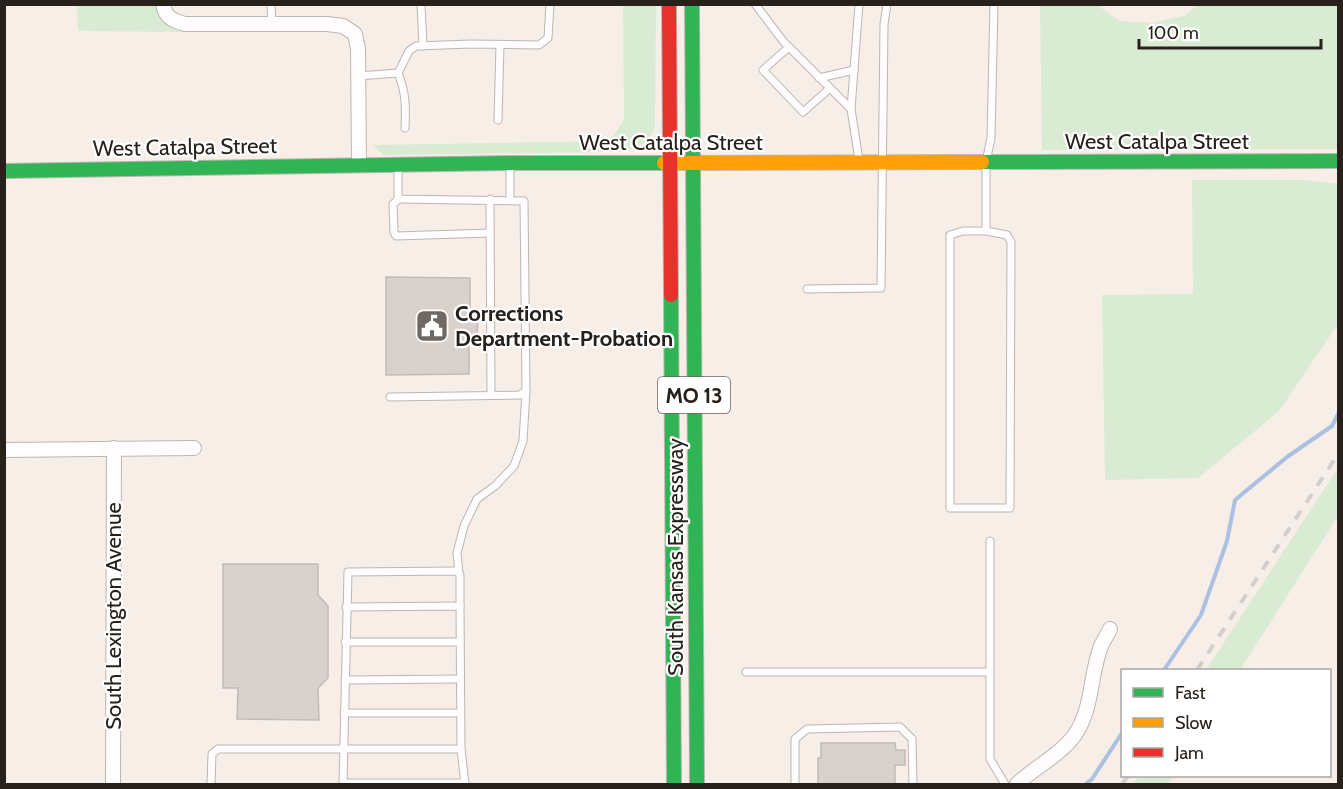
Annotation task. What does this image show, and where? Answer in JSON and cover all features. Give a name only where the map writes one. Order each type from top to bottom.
[{"type":"main road","name":"South Kansas Expressway","points":[[669,4],[673,780]]},
{"type":"main road","name":"South Kansas Expressway","points":[[692,4],[697,762],[699,784]]},
{"type":"main road","name":"West Catalpa Street","points":[[4,171],[510,163],[1338,161]]},
{"type":"street","points":[[163,4],[171,20],[185,24],[343,26],[355,34],[358,49],[359,165]]},
{"type":"street","name":"South Lexington Avenue","points":[[113,784],[114,448]]},
{"type":"street","points":[[4,450],[194,448]]},
{"type":"street","points":[[1017,784],[1073,737],[1083,722],[1101,647],[1110,629]]},
{"type":"lane","points":[[271,4],[272,24]]},
{"type":"lane","points":[[421,4],[423,46]]},
{"type":"lane","points":[[405,128],[406,99],[398,73],[409,51],[416,46],[539,45],[548,38],[550,4]]},
{"type":"lane","points":[[755,4],[789,47],[851,109]]},
{"type":"lane","points":[[859,4],[851,109],[860,163]]},
{"type":"lane","points":[[807,289],[880,288],[886,4]]},
{"type":"lane","points":[[986,231],[986,162],[991,138],[994,4]]},
{"type":"lane","points":[[498,120],[500,45]]},
{"type":"lane","points":[[789,47],[763,69],[803,112],[830,89]]},
{"type":"lane","points":[[819,78],[854,70]]},
{"type":"lane","points":[[358,76],[398,73]]},
{"type":"lane","points":[[510,163],[510,199]]},
{"type":"lane","points":[[398,165],[399,199]]},
{"type":"lane","points":[[459,573],[350,572],[346,575],[343,784],[465,784],[461,749],[460,606],[459,573],[457,553],[464,526],[477,499],[495,486],[514,466],[523,441],[526,391],[526,204],[521,199],[399,199],[393,204],[396,236],[490,233]]},
{"type":"lane","points":[[490,199],[491,395]]},
{"type":"lane","points":[[963,231],[986,231],[1007,235],[1011,242],[1010,508],[950,508],[950,235],[963,231]]},
{"type":"lane","points":[[390,397],[520,395],[526,391]]},
{"type":"lane","points":[[990,541],[990,759],[1005,784]]},
{"type":"lane","points":[[346,607],[460,606]]},
{"type":"lane","points":[[345,642],[459,642]]},
{"type":"lane","points":[[746,672],[989,672]]},
{"type":"lane","points":[[345,680],[459,679]]},
{"type":"lane","points":[[344,713],[460,713]]},
{"type":"lane","points":[[795,784],[795,739],[807,729],[900,728],[912,739],[912,784]]},
{"type":"lane","points":[[211,784],[212,754],[218,749],[461,749]]},
{"type":"green space","points":[[77,5],[156,5],[165,21],[181,32],[78,31]]},
{"type":"green space","points":[[623,5],[656,5],[655,127],[641,146],[617,152],[383,155],[373,145],[604,141],[614,135],[624,120]]},
{"type":"green space","points":[[1040,5],[1100,5],[1120,21],[1153,23],[1186,15],[1197,5],[1338,5],[1338,149],[1042,150]]},
{"type":"green space","points":[[1192,180],[1304,180],[1338,184],[1338,324],[1279,411],[1198,478],[1105,480],[1102,295],[1193,294]]},
{"type":"green space","points":[[1338,468],[1338,516],[1241,669],[1207,669]]},
{"type":"green space","points":[[1138,777],[1173,777],[1168,784],[1133,784]]},
{"type":"building","name":"Corrections Department-Probation","points":[[386,277],[470,278],[470,318],[478,318],[477,334],[469,334],[469,374],[386,375]]},
{"type":"building","points":[[223,564],[318,564],[318,595],[328,606],[328,678],[318,688],[319,720],[237,719],[238,688],[223,688]]},
{"type":"building","points":[[821,743],[895,743],[896,750],[905,750],[905,765],[895,765],[895,784],[818,784],[818,758],[821,758]]},
{"type":"waterway","points":[[1165,669],[1201,615],[1227,541],[1235,500],[1287,457],[1332,426],[1338,414]]},
{"type":"waterway","points":[[1086,784],[1092,779],[1121,735]]},
{"type":"railway","points":[[1198,669],[1338,454]]},
{"type":"railway","points":[[1122,784],[1127,777]]},
{"type":"traffic: fast","points":[[692,4],[697,784]]},
{"type":"traffic: fast","points":[[982,162],[1338,161]]},
{"type":"traffic: fast","points":[[4,171],[509,163],[664,163]]},
{"type":"traffic: fast","points":[[671,295],[674,784]]},
{"type":"traffic: slow","points":[[664,163],[982,162]]},
{"type":"traffic: jam","points":[[669,4],[671,295]]},
{"type":"place","name":"Corrections Department-Probation","points":[[432,326]]}]
